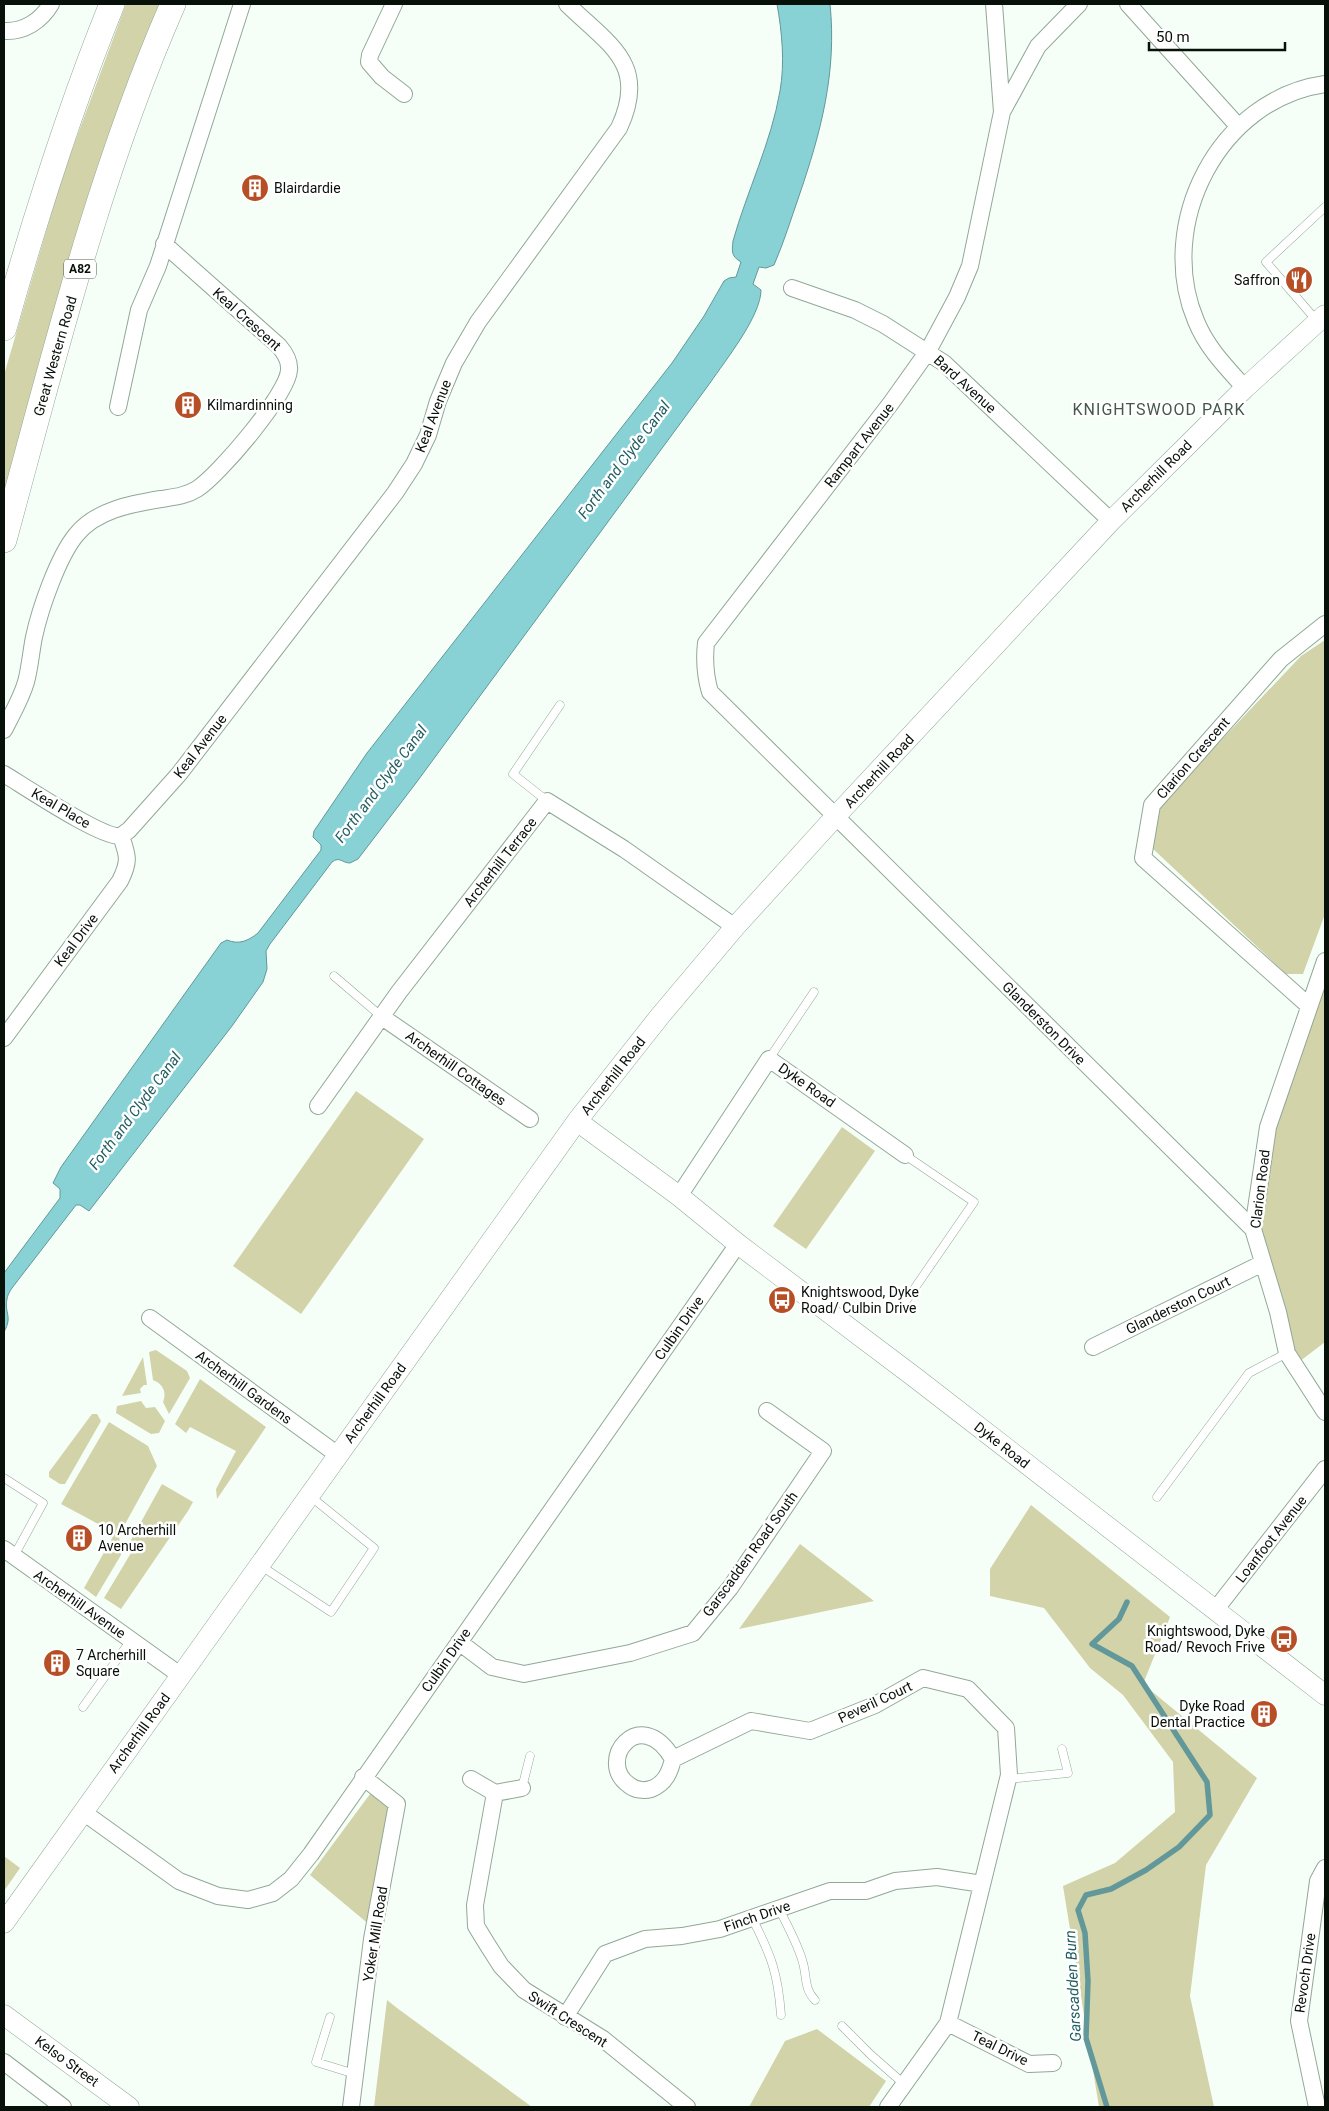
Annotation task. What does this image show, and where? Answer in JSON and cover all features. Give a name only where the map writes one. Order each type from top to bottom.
[{"type":"main road","points":[[4,328],[36,215],[60,141],[112,4]]},
{"type":"main road","name":"Great Western Road","points":[[4,540],[105,185],[127,123],[174,4]]},
{"type":"street","points":[[4,31],[20,30],[31,25],[46,12],[51,4]]},
{"type":"street","points":[[118,408],[140,310],[158,266],[242,4]]},
{"type":"street","points":[[394,4],[370,55],[369,62],[377,72],[404,94]]},
{"type":"street","name":"Keal Avenue","points":[[121,836],[129,830],[179,774],[395,493],[414,464],[428,436],[438,401],[454,363],[478,322],[619,128],[627,110],[630,90],[628,72],[622,57],[567,4]]},
{"type":"street","name":"Rampart Avenue","points":[[836,817],[710,692],[705,674],[704,658],[706,643],[891,403],[928,351],[957,297],[970,266],[1002,112],[994,4]]},
{"type":"street","points":[[1002,112],[1038,46],[1078,4]]},
{"type":"street","points":[[1128,4],[1238,126]]},
{"type":"street","points":[[1245,388],[1216,356],[1196,321],[1188,297],[1184,274],[1183,250],[1186,224],[1203,176],[1221,146],[1238,126],[1287,95],[1325,84]]},
{"type":"street","name":"Keal Crescent","points":[[4,730],[26,684],[34,636],[43,605],[66,551],[75,536],[89,523],[120,508],[179,496],[199,488],[229,460],[260,421],[290,370],[288,362],[279,346],[164,244]]},
{"type":"street","name":"Bard Avenue","points":[[792,288],[855,310],[883,324],[928,351],[958,375],[1111,521]]},
{"type":"street","name":"Archerhill Road","points":[[4,1923],[577,1121],[660,1016],[735,927],[1111,521],[1245,388],[1321,318]]},
{"type":"street","name":"Clarion Crescent","points":[[1309,1006],[1143,858],[1152,805],[1281,659],[1325,624]]},
{"type":"street","name":"Keal Place","points":[[4,774],[92,826],[116,836],[121,836]]},
{"type":"street","points":[[547,801],[624,849],[735,927]]},
{"type":"street","name":"Archerhill Terrace","points":[[318,1106],[382,1017],[547,801]]},
{"type":"street","name":"Glanderston Drive","points":[[836,817],[1253,1229]]},
{"type":"street","name":"Keal Drive","points":[[4,1038],[120,880],[127,867],[128,855],[121,836]]},
{"type":"street","name":"Clarion Road","points":[[1325,961],[1268,1127],[1253,1229],[1278,1312],[1287,1353],[1325,1412]]},
{"type":"street","name":"Archerhill Cottages","points":[[382,1017],[530,1119]]},
{"type":"street","name":"Dyke Road","points":[[679,1196],[769,1059],[905,1155]]},
{"type":"street","name":"Dyke Road","points":[[577,1121],[679,1196],[738,1244],[1216,1609],[1325,1695]]},
{"type":"street","name":"Culbin Drive","points":[[83,1812],[178,1881],[218,1896],[248,1900],[273,1893],[291,1878],[311,1854],[738,1244]]},
{"type":"street","name":"Glanderston Court","points":[[1093,1347],[1263,1263]]},
{"type":"street","name":"Archerhill Gardens","points":[[150,1318],[338,1455]]},
{"type":"street","name":"Garscadden Road South","points":[[459,1642],[492,1667],[524,1674],[630,1653],[693,1633],[730,1588],[823,1451],[767,1411]]},
{"type":"street","name":"Loanfoot Avenue","points":[[1216,1609],[1325,1469]]},
{"type":"street","name":"Archerhill Avenue","points":[[9,1553],[180,1675]]},
{"type":"street","name":"Peveril Court","points":[[673,1759],[751,1721],[810,1731],[875,1705],[923,1678],[968,1689],[1006,1728],[1008,1779],[948,2023]]},
{"type":"street","name":"Yoker Mill Road","points":[[351,2107],[372,1939],[397,1804],[364,1777]]},
{"type":"street","points":[[471,1779],[495,1793],[522,1788]]},
{"type":"street","name":"Swift Crescent","points":[[495,1793],[475,1905],[476,1926],[501,1966],[524,1990],[603,2039],[686,2107]]},
{"type":"street","name":"Revoch Drive","points":[[1317,2107],[1298,2021],[1318,1880],[1325,1868]]},
{"type":"street","name":"Finch Drive","points":[[565,2017],[605,1954],[645,1939],[682,1936],[720,1929],[830,1891],[866,1891],[896,1880],[938,1877],[982,1884]]},
{"type":"street","name":"Kelso Street","points":[[4,2015],[130,2107]]},
{"type":"street","points":[[888,2107],[948,2023]]},
{"type":"street","name":"Teal Drive","points":[[948,2023],[1029,2064],[1053,2064]]},
{"type":"street","points":[[4,2062],[63,2107]]},
{"type":"lane","points":[[1321,318],[1266,262],[1325,207]]},
{"type":"lane","points":[[547,801],[513,774],[560,705]]},
{"type":"lane","points":[[334,976],[382,1017]]},
{"type":"lane","points":[[769,1059],[814,992]]},
{"type":"lane","points":[[901,1308],[974,1202],[905,1155]]},
{"type":"lane","points":[[1156,1497],[1249,1373],[1287,1353]]},
{"type":"lane","points":[[4,1478],[43,1503],[9,1553]]},
{"type":"lane","points":[[260,1565],[331,1612],[374,1548],[310,1495]]},
{"type":"lane","points":[[83,1707],[131,1640]]},
{"type":"lane","points":[[1008,1779],[1068,1773],[1062,1749]]},
{"type":"lane","points":[[522,1788],[530,1756]]},
{"type":"lane","points":[[779,1908],[803,1963],[805,1982],[815,2000]]},
{"type":"lane","points":[[752,1918],[768,1948],[776,1972],[781,2015]]},
{"type":"lane","points":[[330,2017],[316,2062],[355,2074]]},
{"type":"lane","points":[[842,2026],[870,2055],[904,2084]]},
{"type":"green space","points":[[126,4],[161,4],[4,494],[4,375],[62,177]]},
{"type":"green space","points":[[1325,640],[1325,914],[1303,974],[1286,974],[1150,846],[1155,810],[1301,656]]},
{"type":"green space","points":[[1325,961],[1325,1342],[1295,1365],[1253,1229],[1268,1127]]},
{"type":"green space","points":[[356,1091],[424,1139],[301,1314],[233,1266]]},
{"type":"green space","points":[[842,1127],[875,1151],[806,1249],[773,1226]]},
{"type":"green space","points":[[156,1350],[187,1371],[190,1378],[169,1414],[163,1402],[165,1395],[163,1389],[153,1380],[149,1352]]},
{"type":"green space","points":[[143,1357],[147,1385],[140,1389],[141,1393],[122,1396]]},
{"type":"green space","points":[[200,1379],[266,1427],[217,1499],[216,1489],[236,1451],[190,1427],[186,1433],[175,1424]]},
{"type":"green space","points":[[141,1401],[146,1408],[155,1407],[165,1421],[159,1433],[151,1434],[116,1413],[117,1406]]},
{"type":"green space","points":[[92,1414],[97,1414],[101,1421],[65,1484],[60,1484],[49,1477],[49,1472]]},
{"type":"green space","points":[[109,1422],[148,1446],[157,1466],[119,1535],[121,1555],[96,1597],[84,1588],[115,1533],[61,1504]]},
{"type":"green space","points":[[162,1484],[193,1502],[121,1609],[104,1598],[131,1553],[130,1542]]},
{"type":"green space","points":[[1031,1505],[1170,1617],[1143,1684],[1257,1778],[1206,1865],[1190,1996],[1214,2107],[1099,2107],[1063,1886],[1115,1863],[1175,1812],[1173,1762],[1123,1695],[1090,1668],[1044,1608],[990,1596],[990,1569]]},
{"type":"green space","points":[[800,1544],[874,1601],[739,1629]]},
{"type":"green space","points":[[373,1790],[391,1807],[371,1926],[310,1875]]},
{"type":"green space","points":[[4,1856],[20,1868],[4,1891]]},
{"type":"green space","points":[[387,2000],[397,2008],[532,2107],[374,2107]]},
{"type":"green space","points":[[817,2029],[886,2081],[869,2107],[749,2107],[785,2041]]},
{"type":"water","name":"Forth and Clyde Canal","points":[[777,4],[830,4],[832,29],[829,78],[814,149],[787,230],[774,265],[766,268],[759,267],[753,284],[761,290],[759,301],[749,325],[710,383],[358,859],[350,863],[339,860],[332,862],[270,944],[266,951],[267,969],[263,982],[232,1026],[89,1211],[80,1205],[76,1205],[12,1288],[7,1298],[8,1322],[4,1332],[4,1273],[60,1198],[60,1189],[53,1183],[61,1167],[221,943],[227,940],[243,941],[258,933],[321,850],[321,845],[313,837],[314,831],[367,753],[672,363],[704,316],[724,281],[736,277],[741,262],[735,258],[733,253],[733,241],[771,129],[780,91],[782,48]]},
{"type":"waterway","name":"Garscadden Burn","points":[[1107,2107],[1086,2038],[1088,1981],[1085,1933],[1078,1910],[1086,1895],[1111,1889],[1146,1870],[1179,1847],[1210,1815],[1207,1782],[1132,1666],[1092,1644],[1119,1619],[1127,1602]]},
{"type":"place","name":"Blairdardie","points":[[255,188]]},
{"type":"place","name":"Saffron","points":[[1299,280]]},
{"type":"place","name":"Kilmardinning","points":[[188,405]]},
{"type":"place","name":"Knightswood, Dyke Road/ Culbin Drive","points":[[782,1300]]},
{"type":"place","name":"10 Archerhill Avenue","points":[[79,1538]]},
{"type":"place","name":"Knightswood, Dyke Road/ Revoch Frive","points":[[1284,1639]]},
{"type":"place","name":"7 Archerhill Square","points":[[57,1663]]},
{"type":"place","name":"Dyke Road Dental Practice","points":[[1264,1714]]},
{"type":"district","name":"KNIGHTSWOOD PARK","points":[[1159,409]]}]
